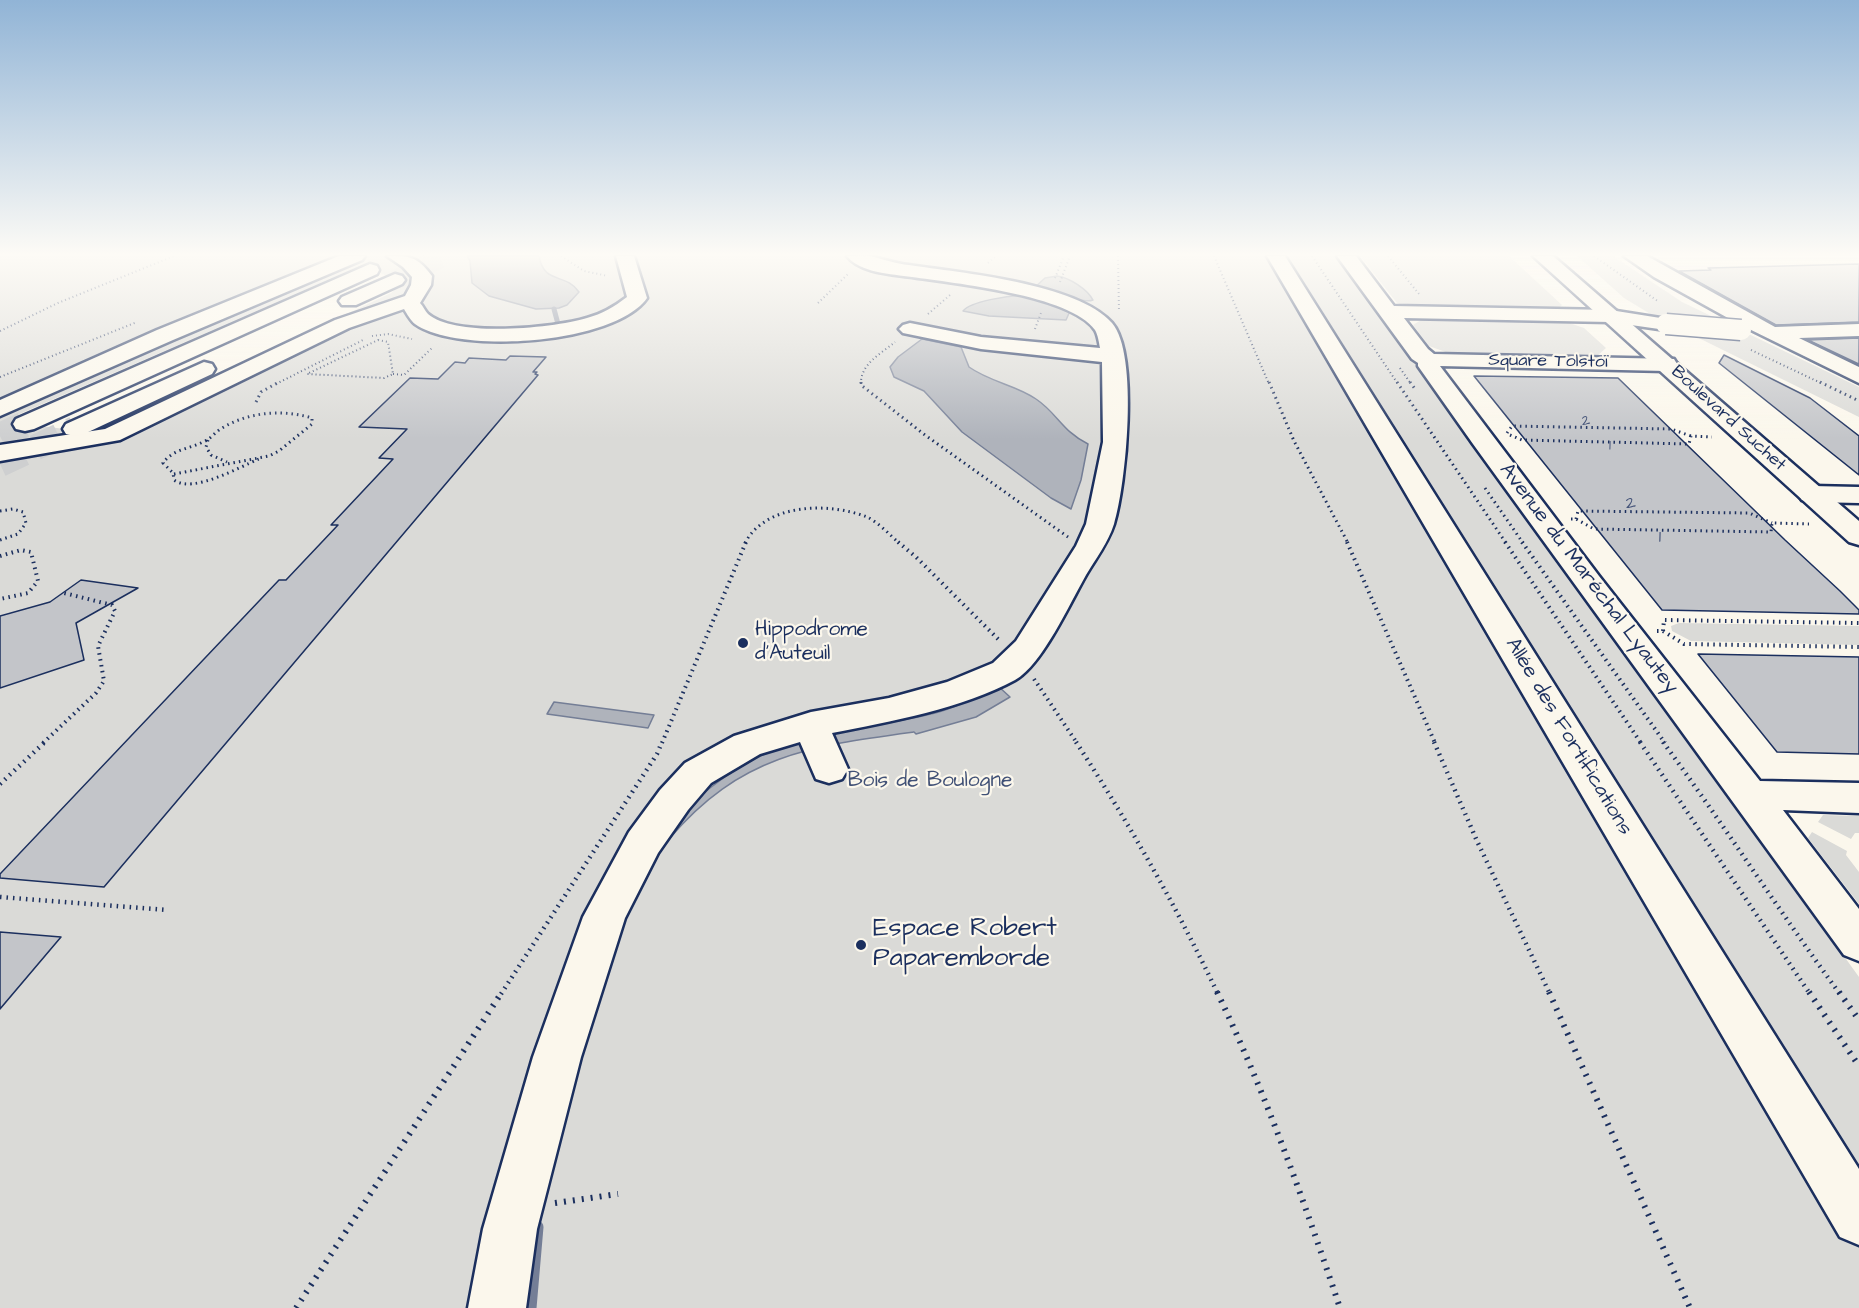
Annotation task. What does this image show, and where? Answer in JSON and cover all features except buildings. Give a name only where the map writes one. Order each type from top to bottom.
[{"type":"main road","points":[[0,409],[165,335],[214,317]]},
{"type":"main road","points":[[25,424],[250,317]]},
{"type":"main road","points":[[75,429],[315,317]]},
{"type":"main road","points":[[0,453],[111,435],[342,324],[362,317]]},
{"type":"main road","points":[[422,317],[458,332],[494,335],[539,334],[578,328],[606,317]]},
{"type":"main road","points":[[497,1308],[516,1208],[557,1057],[604,917],[643,843],[674,800],[698,773],[747,745],[811,725],[889,710],[959,690],[1005,671],[1028,648],[1080,559],[1088,552],[1108,494],[1116,444],[1112,356],[1105,328],[1095,317]]},
{"type":"main road","name":"Allée des Fortifications","points":[[1313,317],[1859,1218]]},
{"type":"main road","name":"Avenue du Maréchal Lyautey","points":[[1393,317],[1420,354],[1430,361],[1429,366],[1477,433],[1752,795],[1859,942]]},
{"type":"main road","name":"Boulevard Suchet","points":[[1611,317],[1852,530]]},
{"type":"main road","points":[[1617,317],[1666,324],[1770,333],[1859,330]]},
{"type":"main road","points":[[1741,317],[1859,375]]},
{"type":"main road","points":[[910,329],[981,343],[1112,356]]},
{"type":"main road","name":"Square Tolstoï","points":[[1430,361],[1666,364]]},
{"type":"main road","points":[[1812,494],[1859,495]]},
{"type":"main road","points":[[811,725],[829,769]]},
{"type":"main road","points":[[1752,795],[1859,798]]},
{"type":"path","points":[[0,331],[29,317]]},
{"type":"path","points":[[924,317],[863,369],[859,378],[861,385],[925,435],[1088,552]]},
{"type":"path","points":[[1105,328],[1115,317]]},
{"type":"path","points":[[1240,317],[1294,441],[1350,547],[1477,841],[1568,1033],[1690,1308]]},
{"type":"path","points":[[1353,317],[1859,1066]]},
{"type":"path","points":[[393,374],[388,342],[378,340],[307,374],[384,378],[393,374],[404,375],[433,347]]},
{"type":"path","points":[[1399,366],[1419,394]]},
{"type":"path","points":[[301,413],[312,418],[312,424],[279,451],[259,459],[197,484],[178,483],[174,480],[174,474],[163,463],[181,449],[208,440],[219,430],[246,418],[301,413]]},
{"type":"path","points":[[1507,433],[1512,426],[1648,428],[1671,429],[1691,436],[1747,437]]},
{"type":"path","points":[[1477,433],[1507,433],[1522,441],[1677,444],[1689,444],[1691,436]]},
{"type":"path","points":[[208,440],[206,447],[208,453],[228,462]]},
{"type":"path","points":[[174,474],[228,462],[259,459]]},
{"type":"path","points":[[1482,483],[1719,819],[1792,929],[1859,1020]]},
{"type":"path","points":[[296,1308],[657,754],[737,559],[749,536],[767,519],[794,511],[824,508],[869,518],[916,557],[1017,659],[1036,682],[1113,795],[1176,907],[1248,1062],[1319,1242],[1340,1308]]},
{"type":"path","points":[[0,511],[22,511],[26,525],[15,536],[0,540]]},
{"type":"path","points":[[1576,519],[1578,511],[1749,513],[1772,523],[1852,530]]},
{"type":"path","points":[[1540,518],[1576,519],[1594,529],[1771,532],[1772,523]]},
{"type":"path","points":[[0,556],[21,550],[31,552],[38,580],[34,587],[24,594],[0,599]]},
{"type":"path","points":[[0,784],[96,693],[104,681],[98,646],[115,611],[114,608],[112,605],[64,592]]},
{"type":"path","points":[[1663,631],[1664,620],[1859,623]]},
{"type":"path","points":[[1627,630],[1663,631],[1684,644],[1859,647]]},
{"type":"path","points":[[0,897],[168,910]]},
{"type":"path","points":[[516,1208],[618,1194]]},
{"type":"green space","name":"Bois de Boulogne","points":[[0,317],[242,317],[15,416],[12,423],[75,430],[113,425],[340,317],[1383,317],[1859,977],[1859,1308],[0,1308]]},
{"type":"green space","points":[[1656,317],[1713,317],[1859,387],[1859,417]]},
{"type":"green space","points":[[1424,318],[1560,320],[1584,328],[1606,348],[1597,356],[1451,354],[1429,346],[1413,325]]},
{"type":"green space","points":[[1679,623],[1859,626],[1859,645],[1691,641],[1672,631],[1671,626]]},
{"type":"green space","points":[[1823,815],[1859,816],[1859,833],[1855,833],[1851,839],[1818,822]]},
{"type":"green space","points":[[1812,832],[1847,851],[1846,855],[1859,872],[1859,904],[1808,838]]},
{"type":"shaded area","points":[[1009,317],[1067,317],[1066,320]]},
{"type":"shaded area","points":[[922,339],[961,347],[969,367],[1036,399],[1072,434],[1088,444],[1081,480],[1071,509],[1051,498],[962,432],[924,391],[894,377],[890,367],[898,357]]},
{"type":"shaded area","points":[[998,686],[1010,697],[976,717],[916,734],[914,732],[842,743],[779,759],[750,772],[723,789],[696,811],[669,839],[660,836],[685,810],[724,777],[771,751],[811,737],[935,713]]},
{"type":"shaded area","points":[[554,702],[654,715],[648,728],[547,714]]},
{"type":"waterway","points":[[556,317],[558,324]]},
{"type":"waterway","points":[[530,1308],[537,1227]]},
{"type":"tunnel","points":[[0,436],[25,424]]},
{"type":"tunnel","points":[[0,464],[75,429]]},
{"type":"place","name":"Hippodrome d'Auteuil","points":[[743,643]]},
{"type":"place","name":"Espace Robert Paparemborde","points":[[861,945]]}]
